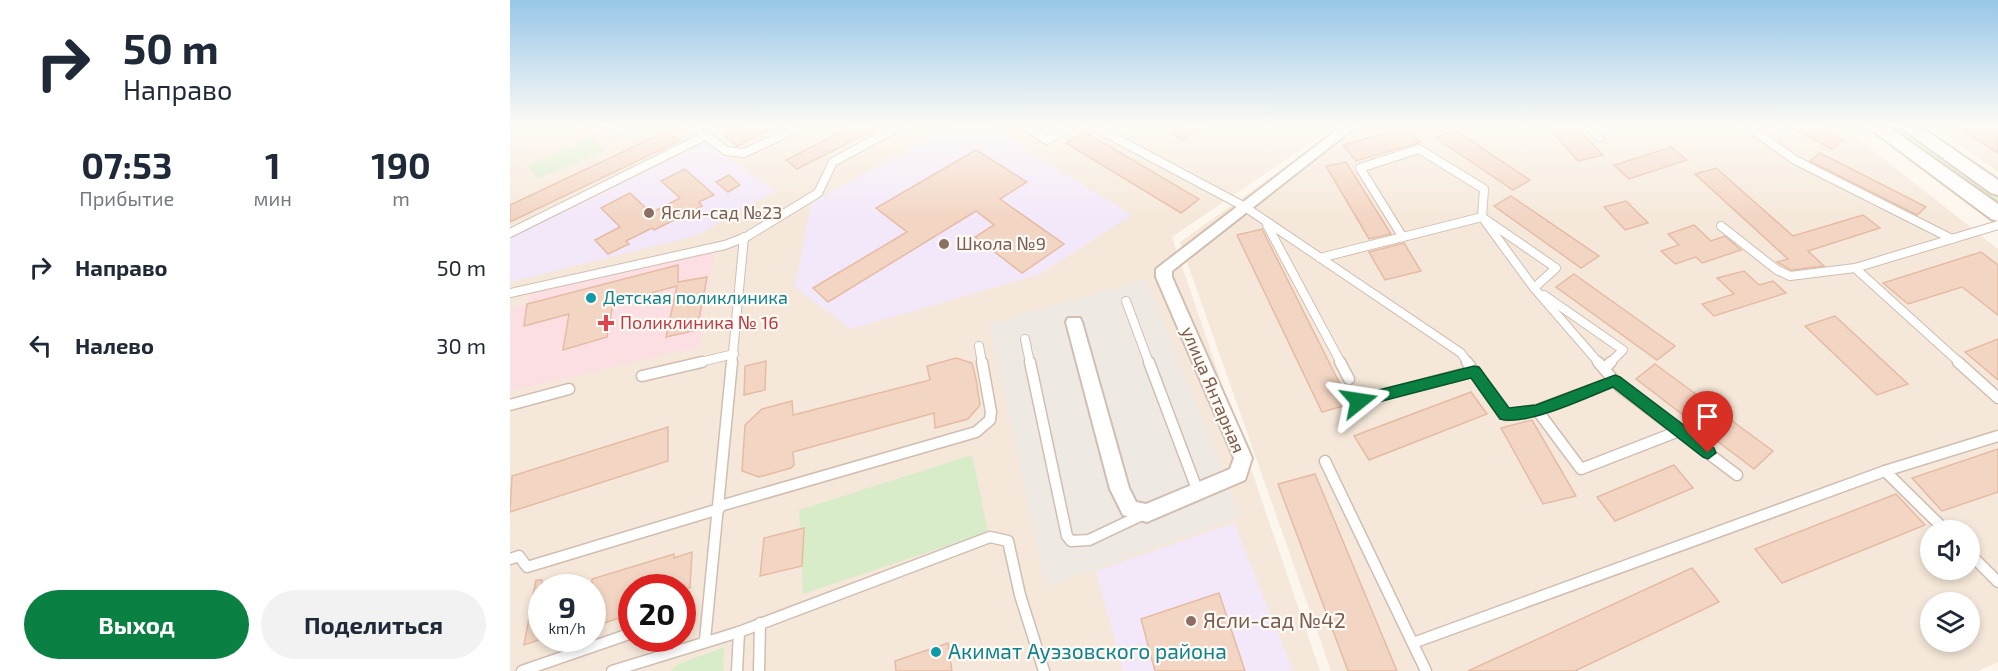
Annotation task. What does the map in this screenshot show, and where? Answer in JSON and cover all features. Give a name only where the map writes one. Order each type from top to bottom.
[{"type":"main road","points":[[1917,156],[1998,214]]},
{"type":"main road","points":[[1950,156],[1998,189]]},
{"type":"street","name":"улица Янтарная","points":[[1147,513],[1238,474],[1243,458],[1219,398],[1164,277],[1164,269],[1312,156]]},
{"type":"street","points":[[1074,322],[1124,502],[1130,509],[1147,513]]},
{"type":"lane","points":[[510,233],[664,156]]},
{"type":"lane","points":[[510,293],[725,245],[744,237],[818,193],[833,162],[844,156]]},
{"type":"lane","points":[[1149,156],[1245,207],[1461,353],[1506,415],[1537,411],[1615,381]]},
{"type":"lane","points":[[1396,156],[1360,168],[1402,236]]},
{"type":"lane","points":[[1431,156],[1484,189],[1482,217],[1534,288],[1615,381],[1737,475]]},
{"type":"lane","points":[[1790,156],[1952,239]]},
{"type":"lane","points":[[1320,258],[1482,217],[1556,268],[1534,288]]},
{"type":"lane","points":[[1266,222],[1349,379]]},
{"type":"lane","points":[[1721,226],[1777,270],[1790,276],[1855,268],[1998,225]]},
{"type":"lane","points":[[705,640],[720,507],[744,237]]},
{"type":"lane","points":[[1855,268],[1998,398]]},
{"type":"lane","points":[[1534,288],[1623,350],[1604,369]]},
{"type":"lane","points":[[1126,301],[1198,492]]},
{"type":"lane","points":[[1025,339],[1067,536],[1071,541],[1089,540],[1129,524],[1147,513]]},
{"type":"lane","points":[[510,559],[519,556],[526,567],[976,432],[990,420],[992,412],[979,346]]},
{"type":"lane","points":[[642,376],[734,354]]},
{"type":"lane","points":[[1359,401],[1474,371]]},
{"type":"lane","points":[[510,405],[569,389]]},
{"type":"lane","points":[[1537,411],[1581,469],[1679,431]]},
{"type":"lane","points":[[1413,643],[1885,471],[1998,436]]},
{"type":"lane","points":[[1325,461],[1426,671]]},
{"type":"lane","points":[[1885,471],[1935,520]]},
{"type":"lane","points":[[612,671],[705,640],[739,632],[990,537],[1004,537],[1011,549],[1020,596],[1040,645],[1044,671]]},
{"type":"lane","points":[[1980,564],[1998,582]]},
{"type":"lane","points":[[759,671],[760,623]]},
{"type":"lane","points":[[737,671],[739,632]]},
{"type":"lane","points":[[522,671],[618,638]]},
{"type":"shaded area","points":[[510,156],[1291,156],[1172,237],[1320,671],[510,671]]},
{"type":"shaded area","name":"Ясли-сад №23","points":[[678,156],[727,156],[775,191],[698,235],[510,282],[510,238]]},
{"type":"shaded area","name":"Школа №9","points":[[896,156],[1037,156],[1132,215],[1040,274],[851,329],[795,287],[811,203]]},
{"type":"shaded area","points":[[1301,156],[1881,156],[1998,249],[1998,662],[1978,671],[1331,671],[1180,242]]},
{"type":"shaded area","points":[[1976,156],[1998,156],[1998,172]]},
{"type":"shaded area","name":"Поликлиника № 16","points":[[715,249],[699,347],[510,391],[510,308],[527,304],[530,292]]},
{"type":"shaded area","points":[[1146,279],[1241,516],[1046,587],[989,324]]},
{"type":"shaded area","name":"Ясли-сад №42","points":[[1234,523],[1293,671],[1123,671],[1096,571]]},
{"type":"green space","points":[[548,156],[591,156],[538,179],[527,165]]},
{"type":"green space","points":[[1927,156],[1939,156],[1998,198],[1998,207]]},
{"type":"green space","points":[[972,455],[988,532],[803,594],[799,510]]},
{"type":"green space","points":[[724,647],[723,671],[670,671],[676,665]]},
{"type":"building","points":[[613,156],[647,156],[510,222],[510,205]]},
{"type":"building","points":[[793,156],[822,156],[797,169],[786,160]]},
{"type":"building","points":[[965,156],[986,156],[1027,182],[1000,199],[1064,244],[1022,273],[975,237],[994,225],[976,211],[828,302],[813,288],[907,232],[876,208]]},
{"type":"building","points":[[1088,156],[1126,156],[1199,199],[1181,213]]},
{"type":"building","points":[[1352,156],[1372,156],[1356,161]]},
{"type":"building","points":[[1463,156],[1494,156],[1530,180],[1513,190]]},
{"type":"building","points":[[1574,156],[1598,156],[1578,161]]},
{"type":"building","points":[[1642,156],[1682,156],[1687,160],[1629,179],[1614,165]]},
{"type":"building","points":[[1816,156],[1827,156],[1926,207],[1917,215],[1810,161]]},
{"type":"building","points":[[1346,162],[1391,234],[1369,239],[1326,166]]},
{"type":"building","points":[[1716,168],[1793,236],[1863,215],[1880,228],[1808,251],[1824,266],[1791,270],[1777,262],[1788,259],[1695,174]]},
{"type":"building","points":[[685,169],[714,195],[699,202],[702,206],[626,241],[629,244],[608,254],[595,240],[620,227],[601,208],[630,193],[651,213],[680,198],[661,181]]},
{"type":"building","points":[[729,175],[740,185],[728,192],[716,182]]},
{"type":"building","points":[[1511,196],[1599,256],[1581,268],[1494,206]]},
{"type":"building","points":[[1626,201],[1648,223],[1625,230],[1604,207]]},
{"type":"building","points":[[1694,225],[1711,241],[1725,236],[1741,250],[1702,263],[1696,257],[1675,264],[1661,251],[1679,245],[1668,234]]},
{"type":"building","points":[[1262,229],[1350,404],[1322,412],[1237,235]]},
{"type":"building","points":[[1404,243],[1421,271],[1385,280],[1369,252]]},
{"type":"building","points":[[1981,252],[1998,265],[1998,315],[1962,287],[1908,304],[1883,283]]},
{"type":"building","points":[[678,265],[678,282],[707,277],[697,330],[666,337],[677,286],[613,303],[607,337],[563,350],[569,314],[524,326],[527,304]]},
{"type":"building","points":[[1744,271],[1759,285],[1773,281],[1786,293],[1714,316],[1702,304],[1734,294],[1717,278]]},
{"type":"building","points":[[1574,274],[1675,346],[1657,360],[1556,287]]},
{"type":"building","points":[[1835,316],[1908,384],[1877,395],[1805,326]]},
{"type":"building","points":[[1998,339],[1998,380],[1965,352]]},
{"type":"building","points":[[956,358],[972,363],[976,379],[980,405],[968,419],[935,428],[934,413],[793,452],[794,465],[791,468],[759,477],[742,471],[745,425],[762,409],[792,401],[793,415],[930,380],[927,366]]},
{"type":"building","points":[[766,361],[765,390],[744,395],[745,366]]},
{"type":"building","points":[[1655,364],[1773,451],[1754,469],[1636,379]]},
{"type":"building","points":[[1471,392],[1487,414],[1369,460],[1354,436]]},
{"type":"building","points":[[1532,420],[1576,496],[1543,504],[1501,428]]},
{"type":"building","points":[[668,427],[668,461],[510,512],[512,476]]},
{"type":"building","points":[[1998,449],[1998,492],[1942,511],[1912,478]]},
{"type":"building","points":[[1674,465],[1693,488],[1615,521],[1597,497]]},
{"type":"building","points":[[1315,474],[1397,671],[1348,671],[1278,484]]},
{"type":"building","points":[[1896,494],[1920,520],[1920,527],[1782,583],[1755,549]]},
{"type":"building","points":[[804,528],[802,566],[760,576],[764,538]]},
{"type":"building","points":[[692,552],[691,574],[618,574],[618,619],[606,622],[606,575],[674,554],[674,558]]},
{"type":"building","points":[[1692,568],[1719,602],[1575,671],[1468,671]]},
{"type":"building","points":[[1219,593],[1245,671],[1155,671],[1141,619]]},
{"type":"building","points":[[528,623],[528,644],[524,645]]},
{"type":"building","name":"Акимат Ауэзовского района","points":[[948,643],[952,671],[896,671],[895,661]]},
{"type":"place","name":"Ясли-сад №23","points":[[649,213]]},
{"type":"place","name":"Школа №9","points":[[944,244]]},
{"type":"place","name":"Детская поликлиника","points":[[591,298]]},
{"type":"place","name":"Поликлиника № 16","points":[[606,323]]},
{"type":"place","name":"Ясли-сад №42","points":[[1191,621]]},
{"type":"place","name":"Акимат Ауэзовского района","points":[[936,652]]},
{"type":"route","points":[[1359,401],[1474,371],[1506,415],[1537,411],[1615,381],[1708,453]]}]
